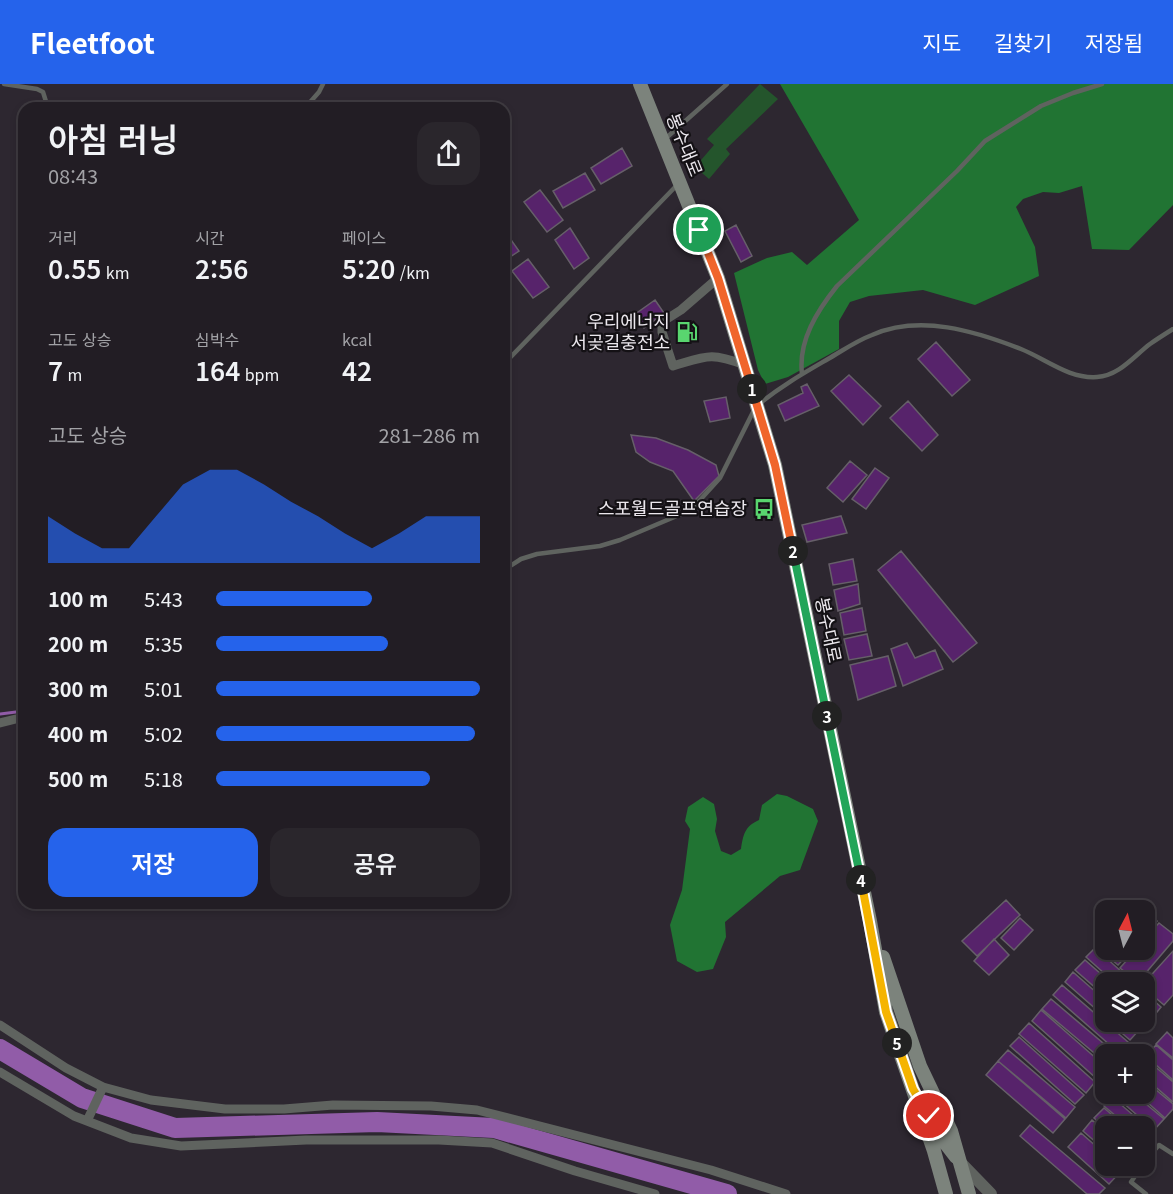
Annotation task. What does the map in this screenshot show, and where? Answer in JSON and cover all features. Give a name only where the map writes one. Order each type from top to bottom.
[{"type":"main road","name":"봉수대로","points":[[640,84],[718,278],[775,465],[870,921],[886,1012],[934,1151],[946,1194]]},
{"type":"main road","points":[[870,921],[902,1008],[920,1066],[951,1131],[969,1194]]},
{"type":"main road","points":[[913,1089],[939,1135],[959,1161]]},
{"type":"street","points":[[718,278],[681,310],[662,322],[662,332],[673,366],[707,356],[722,356],[745,365]]},
{"type":"street","points":[[0,723],[18,718]]},
{"type":"street","points":[[0,1025],[66,1068],[103,1087],[151,1100],[209,1108],[284,1109],[333,1105],[432,1106],[477,1110],[711,1170],[786,1194]]},
{"type":"street","points":[[0,1072],[65,1111],[131,1138],[181,1146],[306,1140],[439,1140],[492,1143],[557,1166],[655,1194]]},
{"type":"street","points":[[87,1120],[103,1087]]},
{"type":"street","points":[[959,1161],[991,1194]]},
{"type":"lane","points":[[4,84],[43,92]]},
{"type":"lane","points":[[310,102],[323,84]]},
{"type":"lane","points":[[663,141],[727,84]]},
{"type":"lane","points":[[802,374],[800,357],[811,326],[822,305],[837,286],[957,171],[985,141],[1041,106],[1102,84]]},
{"type":"lane","points":[[45,85],[43,92],[46,102]]},
{"type":"lane","points":[[510,358],[680,182]]},
{"type":"lane","points":[[510,566],[521,559],[537,554],[600,546],[620,540],[691,510],[720,478],[757,405],[802,374],[871,335],[910,325],[939,326],[981,336],[1029,352],[1073,373],[1097,377],[1109,375],[1173,329]]},
{"type":"lane","points":[[1155,1150],[1159,1145],[1173,1154]]},
{"type":"lane","points":[[1135,1176],[1131,1182],[1146,1194]]},
{"type":"green space","points":[[760,84],[778,99],[726,149],[730,154],[709,179],[695,167],[714,145],[707,139]]},
{"type":"green space","points":[[780,84],[1173,84],[1173,205],[1129,250],[1092,249],[1082,186],[1059,193],[1043,192],[1023,199],[1016,207],[1035,247],[1039,276],[975,305],[923,290],[869,296],[850,302],[839,321],[839,349],[788,377],[765,384],[758,370],[734,273],[767,258],[792,252],[807,265],[859,220]]},
{"type":"green space","points":[[777,794],[787,796],[813,809],[818,821],[800,870],[780,876],[725,922],[726,937],[713,969],[697,972],[677,961],[670,925],[682,890],[690,829],[685,821],[688,807],[703,797],[714,804],[717,819],[715,831],[721,851],[731,855],[741,849],[746,832],[759,820],[762,805]]},
{"type":"building","points":[[622,148],[632,166],[601,184],[591,168]]},
{"type":"building","points":[[585,173],[595,190],[563,208],[553,191]]},
{"type":"building","points":[[540,190],[563,220],[547,232],[524,202]]},
{"type":"building","points":[[736,225],[752,256],[741,262],[725,231]]},
{"type":"building","points":[[570,228],[589,258],[574,269],[555,240]]},
{"type":"building","points":[[510,238],[519,251],[510,257]]},
{"type":"building","points":[[528,259],[549,287],[533,298],[512,271]]},
{"type":"building","points":[[655,300],[664,313],[644,328],[634,315]]},
{"type":"building","points":[[936,342],[970,380],[952,396],[918,359]]},
{"type":"building","points":[[849,375],[881,406],[863,425],[831,391]]},
{"type":"building","points":[[807,384],[819,406],[785,421],[778,405],[803,393],[801,387]]},
{"type":"building","points":[[726,397],[730,418],[710,422],[704,401]]},
{"type":"building","points":[[908,401],[938,435],[922,451],[890,418]]},
{"type":"building","points":[[631,435],[656,438],[688,450],[716,465],[719,476],[694,501],[673,471],[650,462],[636,452]]},
{"type":"building","points":[[850,461],[867,475],[843,502],[827,488]]},
{"type":"building","points":[[875,468],[889,478],[866,509],[852,499]]},
{"type":"building","points":[[841,516],[847,533],[807,542],[802,525]]},
{"type":"building","points":[[901,551],[977,643],[953,662],[878,570]]},
{"type":"building","points":[[853,559],[857,581],[833,585],[829,564]]},
{"type":"building","points":[[858,584],[860,604],[838,611],[834,590]]},
{"type":"building","points":[[862,608],[866,631],[844,635],[840,613]]},
{"type":"building","points":[[867,634],[872,656],[849,660],[844,639]]},
{"type":"building","points":[[907,643],[915,658],[935,650],[943,669],[903,686],[891,649]]},
{"type":"building","points":[[888,656],[896,686],[858,700],[850,665]]},
{"type":"building","points":[[1006,900],[1020,915],[977,956],[962,941]]},
{"type":"building","points":[[1020,918],[1033,930],[1014,950],[1001,938]]},
{"type":"building","points":[[1159,923],[1173,934],[1173,941],[1147,972],[1125,972],[1120,968],[1127,960],[1155,960],[1155,927]]},
{"type":"building","points":[[994,939],[1009,955],[989,975],[974,961]]},
{"type":"building","points":[[1095,948],[1095,960],[1108,960],[1122,972],[1103,972],[1086,957]]},
{"type":"building","points":[[1173,951],[1173,995],[1164,1005],[1155,997],[1154,972]]},
{"type":"building","points":[[1085,960],[1099,972],[1095,972],[1095,987],[1075,970]]},
{"type":"building","points":[[1112,960],[1123,960],[1118,965]]},
{"type":"building","points":[[1073,972],[1095,991],[1095,1008],[1065,982]]},
{"type":"building","points":[[1062,985],[1095,1014],[1095,1032],[1053,995]]},
{"type":"building","points":[[1051,999],[1104,1044],[1095,1044],[1095,1054],[1042,1009]]},
{"type":"building","points":[[1155,1002],[1161,1007],[1155,1014]]},
{"type":"building","points":[[1041,1010],[1095,1057],[1095,1077],[1032,1021]]},
{"type":"building","points":[[1029,1023],[1095,1082],[1086,1093],[1019,1034]]},
{"type":"building","points":[[1095,1032],[1116,1032],[1128,1042],[1126,1044],[1109,1044]]},
{"type":"building","points":[[1121,1032],[1137,1032],[1130,1040]]},
{"type":"building","points":[[1167,1032],[1173,1038],[1173,1058],[1156,1044]]},
{"type":"building","points":[[1019,1037],[1084,1095],[1075,1104],[1010,1046]]},
{"type":"building","points":[[1155,1046],[1173,1060],[1173,1080],[1155,1064]]},
{"type":"building","points":[[1008,1050],[1075,1107],[1066,1118],[998,1061]]},
{"type":"building","points":[[998,1061],[1065,1119],[1053,1133],[986,1075]]},
{"type":"building","points":[[1155,1067],[1173,1082],[1173,1102],[1155,1086]]},
{"type":"building","points":[[1155,1089],[1173,1104],[1173,1109],[1165,1118],[1149,1104],[1155,1104]]},
{"type":"building","points":[[1120,1104],[1134,1116],[1116,1116],[1104,1106]]},
{"type":"building","points":[[1124,1104],[1146,1104],[1164,1119],[1155,1129],[1155,1116],[1138,1116]]},
{"type":"building","points":[[1104,1108],[1113,1116],[1096,1116]]},
{"type":"building","points":[[1092,1120],[1095,1123],[1095,1141],[1083,1131]]},
{"type":"building","points":[[1030,1125],[1105,1188],[1099,1194],[1087,1194],[1020,1136]]},
{"type":"building","points":[[1081,1133],[1095,1145],[1095,1171],[1068,1147]]},
{"type":"building","points":[[1100,1176],[1116,1176],[1109,1184]]},
{"type":"waterway","points":[[0,714],[18,712]]},
{"type":"waterway","points":[[0,1049],[82,1098],[175,1128],[377,1122],[494,1128],[727,1194]]},
{"type":"place","name":"우리에너지 서곶길충전소","points":[[687,332]]},
{"type":"place","name":"스포월드골프연습장","points":[[764,509]]},
{"type":"route","points":[[699,230],[718,278],[775,465],[870,921],[886,1012],[913,1089],[929,1116]]}]
